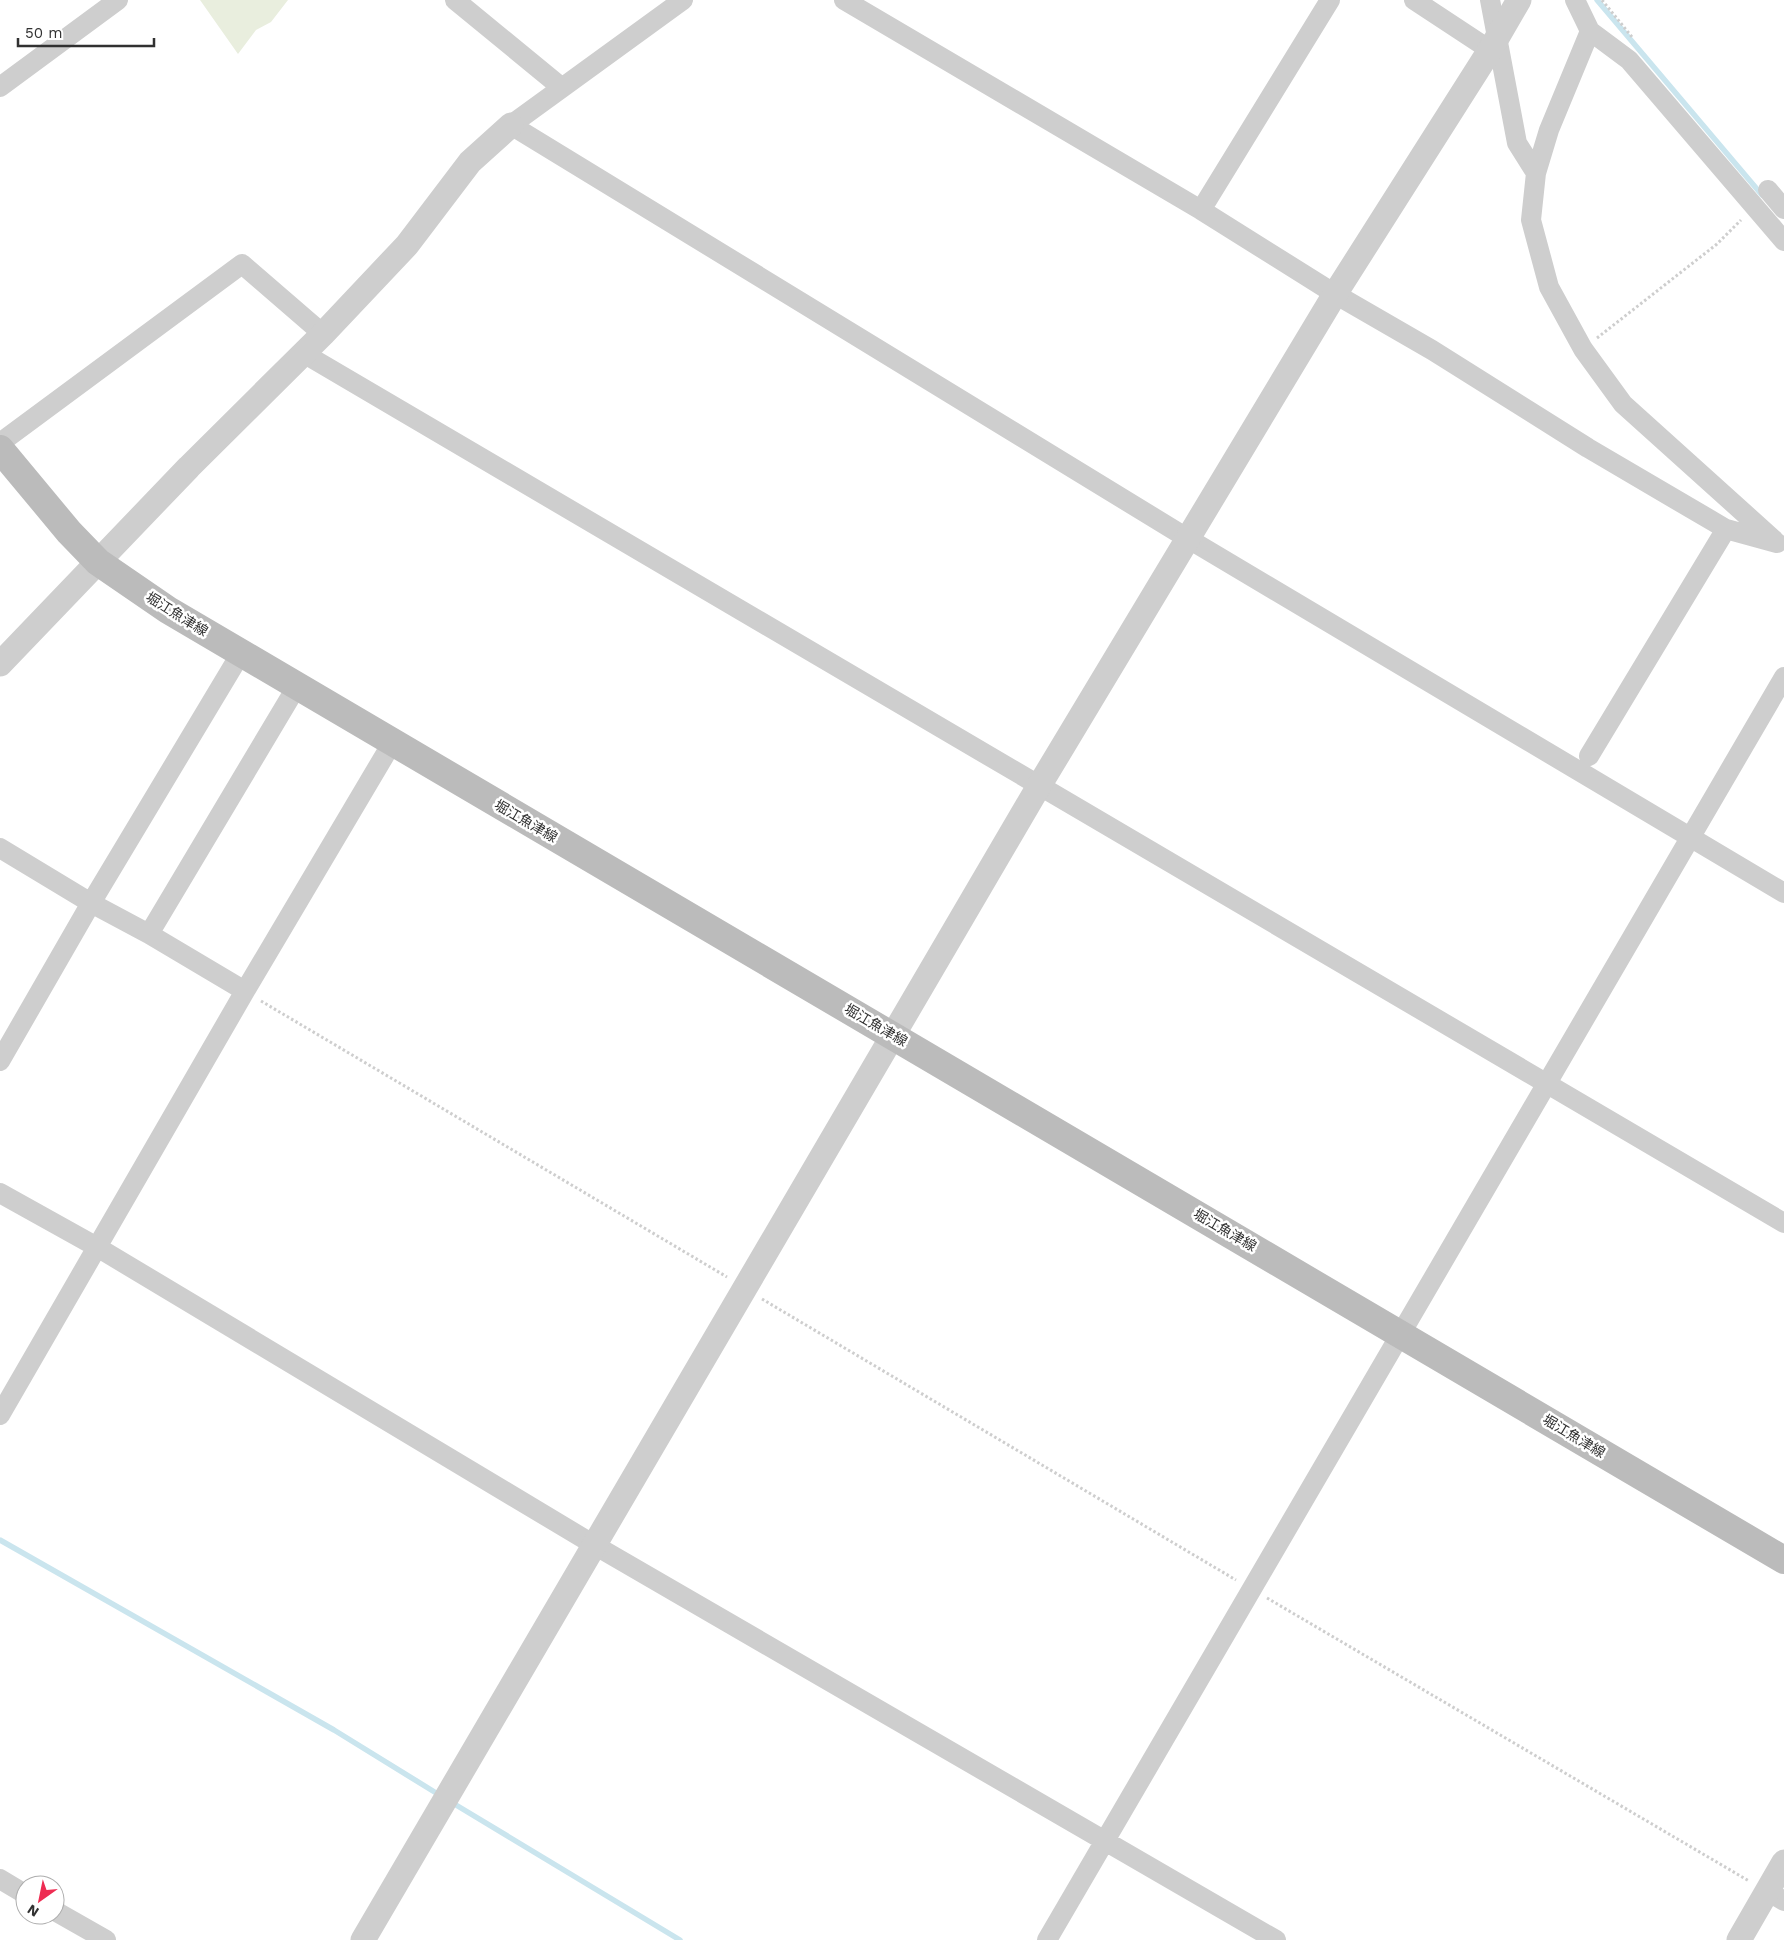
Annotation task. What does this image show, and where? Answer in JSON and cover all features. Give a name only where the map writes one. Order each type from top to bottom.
[{"type":"main road","name":"堀江魚津線","points":[[0,449],[69,532],[98,562],[168,610],[392,743],[894,1035],[1784,1560]]},
{"type":"street","points":[[0,87],[118,0]]},
{"type":"street","points":[[455,0],[561,87]]},
{"type":"street","points":[[0,664],[189,467],[323,334],[407,245],[470,162],[511,125],[683,0]]},
{"type":"street","points":[[844,0],[1201,210],[1335,294],[1432,350],[1588,448],[1726,529],[1781,546]]},
{"type":"street","points":[[1201,210],[1330,0]]},
{"type":"street","points":[[1414,0],[1493,45]]},
{"type":"street","points":[[1490,0],[1493,45],[1517,143],[1536,173]]},
{"type":"street","points":[[363,1940],[1187,538],[1335,294],[1493,45],[1519,0]]},
{"type":"street","points":[[1575,0],[1590,31],[1635,54],[1754,206],[1784,241]]},
{"type":"street","points":[[1590,31],[1549,130],[1536,173],[1531,220],[1549,286],[1583,349],[1623,404],[1781,546]]},
{"type":"street","points":[[511,125],[1187,538],[1784,893]]},
{"type":"street","points":[[1768,190],[1784,209]]},
{"type":"street","points":[[0,444],[242,264],[323,334]]},
{"type":"street","points":[[303,353],[1784,1223]]},
{"type":"street","points":[[1589,756],[1726,529]]},
{"type":"street","points":[[0,1061],[91,903],[240,653]]},
{"type":"street","points":[[1047,1940],[1784,677]]},
{"type":"street","points":[[149,934],[297,686]]},
{"type":"street","points":[[0,1415],[245,991],[392,743]]},
{"type":"street","points":[[0,848],[91,903],[149,934],[245,991]]},
{"type":"street","points":[[0,1193],[97,1247],[596,1546],[1276,1940]]},
{"type":"street","points":[[1739,1940],[1776,1896],[1784,1862]]},
{"type":"street","points":[[0,1879],[15,1888]]},
{"type":"street","points":[[65,1917],[106,1940]]},
{"type":"path","points":[[1583,349],[1717,244],[1754,206]]},
{"type":"path","points":[[245,991],[1252,1589],[1776,1896]]},
{"type":"green space","points":[[200,0],[288,0],[271,22],[256,30],[238,54]]},
{"type":"waterway","points":[[1597,0],[1762,195]]},
{"type":"waterway","points":[[0,1540],[334,1730],[441,1796]]},
{"type":"waterway","points":[[451,1802],[680,1940]]}]
